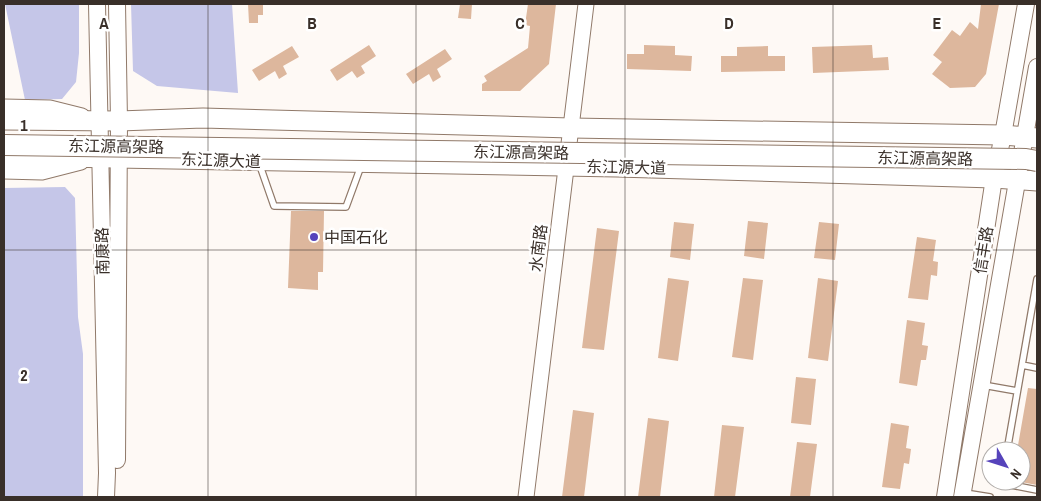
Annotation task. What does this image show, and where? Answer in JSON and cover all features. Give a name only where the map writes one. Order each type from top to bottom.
[{"type":"highway","name":"东江源高架路","points":[[4,131],[1034,139]]},
{"type":"highway","name":"东江源高架路","points":[[4,145],[1037,160]]},
{"type":"main road","name":"南康路","points":[[97,4],[106,497]]},
{"type":"main road","name":"南康路","points":[[117,4],[120,121],[117,497]]},
{"type":"main road","name":"信丰路","points":[[945,497],[994,178],[1026,4]]},
{"type":"main road","name":"信丰路","points":[[962,495],[1017,180],[1034,139],[1037,67]]},
{"type":"main road","points":[[4,120],[120,121],[203,118],[571,128],[1003,135],[1034,139]]},
{"type":"main road","name":"东江源大道","points":[[4,156],[566,166],[994,178],[1037,181]]},
{"type":"street","name":"水南路","points":[[526,497],[586,4]]},
{"type":"street","points":[[4,107],[50,108],[100,120]]},
{"type":"street","points":[[4,170],[42,172],[100,157]]},
{"type":"lane","points":[[259,161],[274,206],[346,207],[362,163]]},
{"type":"lane","points":[[1009,441],[1037,279]]},
{"type":"lane","points":[[1022,365],[1037,368]]},
{"type":"lane","points":[[982,385],[1017,391]]},
{"type":"lane","points":[[962,495],[990,497]]},
{"type":"shaded area","points":[[5,4],[79,4],[79,53],[76,82],[62,99],[25,100]]},
{"type":"shaded area","points":[[131,4],[232,4],[238,93],[157,86],[133,71]]},
{"type":"shaded area","points":[[65,187],[75,198],[78,317],[83,354],[83,497],[4,497],[4,188]]},
{"type":"building","points":[[248,4],[263,4],[263,15],[258,15],[258,23],[249,23]]},
{"type":"building","points":[[460,4],[472,4],[471,19],[458,18]]},
{"type":"building","points":[[528,4],[556,4],[549,64],[520,91],[482,91],[482,84],[487,81],[484,76],[528,48],[530,26],[525,25]]},
{"type":"building","points":[[981,4],[999,4],[986,74],[975,87],[950,88],[932,74],[942,62],[933,55],[952,30],[960,36],[970,22],[978,29]]},
{"type":"building","points":[[369,45],[376,56],[361,66],[365,73],[357,78],[352,71],[337,81],[330,70]]},
{"type":"building","points":[[644,45],[675,46],[675,55],[692,56],[691,71],[627,69],[627,54],[644,54]]},
{"type":"building","points":[[872,45],[873,58],[888,57],[889,70],[813,73],[812,47]]},
{"type":"building","points":[[292,46],[299,57],[283,66],[287,74],[279,79],[275,71],[259,81],[252,70]]},
{"type":"building","points":[[768,46],[768,56],[785,56],[785,71],[721,72],[721,56],[737,56],[737,47]]},
{"type":"building","points":[[445,49],[452,59],[437,69],[441,77],[433,82],[429,74],[413,84],[406,74]]},
{"type":"building","points":[[291,211],[324,211],[323,272],[318,272],[318,290],[288,288]]},
{"type":"building","points":[[748,221],[768,223],[764,259],[744,256]]},
{"type":"building","points":[[674,222],[694,224],[690,260],[670,257]]},
{"type":"building","points":[[819,222],[839,224],[835,260],[814,258]]},
{"type":"building","points":[[597,228],[619,231],[604,350],[582,348]]},
{"type":"building","points":[[917,237],[936,240],[933,261],[938,262],[937,276],[931,275],[928,300],[908,298]]},
{"type":"building","points":[[668,278],[689,281],[678,361],[658,358]]},
{"type":"building","points":[[743,278],[763,280],[753,360],[732,357]]},
{"type":"building","points":[[818,278],[838,281],[828,361],[808,358]]},
{"type":"building","points":[[907,320],[925,323],[922,345],[928,346],[926,360],[921,360],[917,386],[899,383]]},
{"type":"building","points":[[796,377],[816,379],[811,425],[791,423]]},
{"type":"building","points":[[1028,388],[1037,389],[1037,485],[1031,484],[1031,441],[1019,441]]},
{"type":"building","points":[[573,410],[594,413],[584,497],[562,497]]},
{"type":"building","points":[[648,418],[669,421],[660,497],[638,497]]},
{"type":"building","points":[[891,423],[909,426],[906,448],[911,449],[909,464],[904,463],[900,489],[882,487]]},
{"type":"building","points":[[722,425],[744,427],[735,497],[714,497]]},
{"type":"building","points":[[797,442],[817,444],[810,497],[790,497]]},
{"type":"place","name":"中国石化","points":[[314,237]]}]
